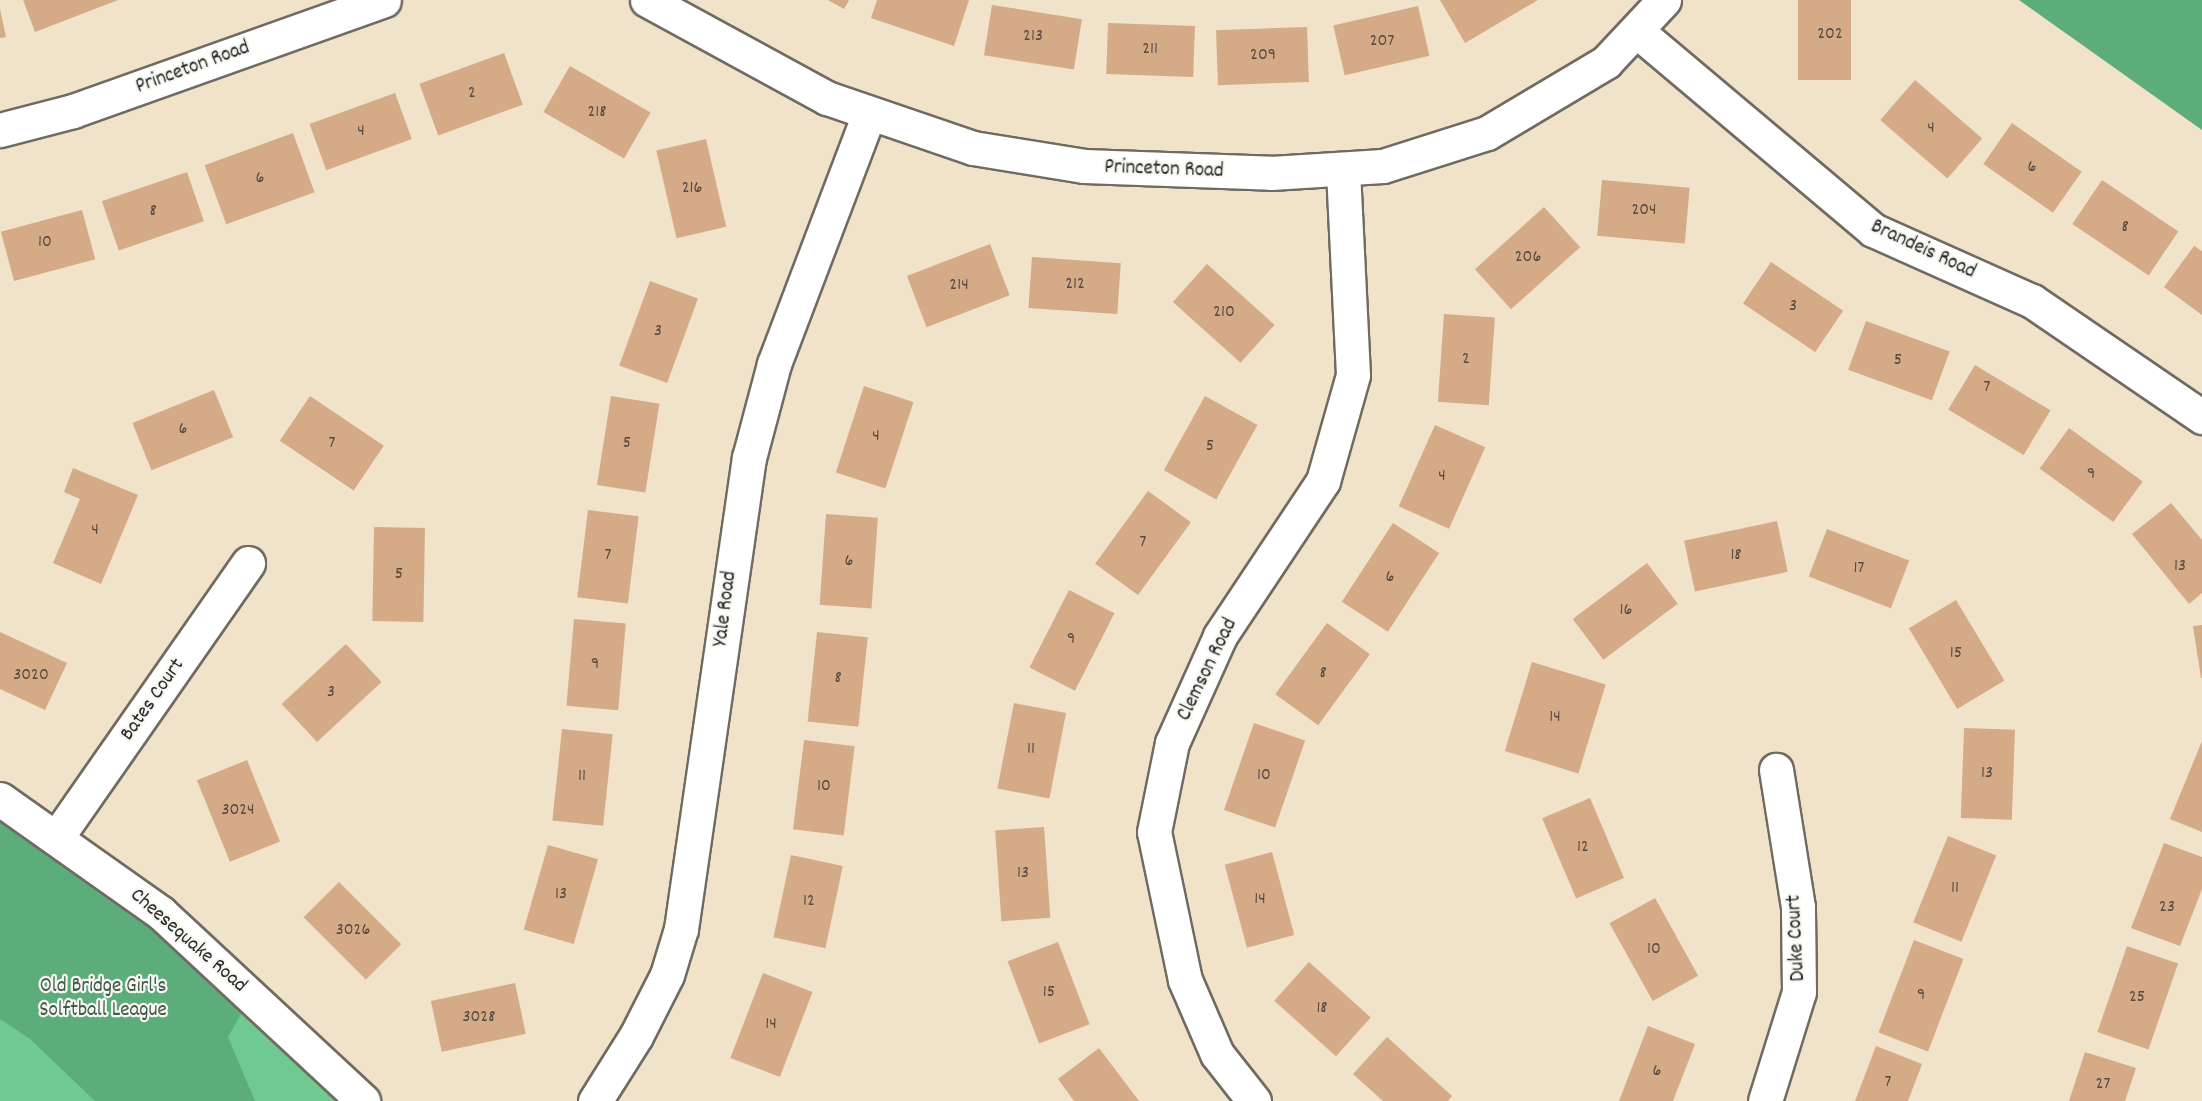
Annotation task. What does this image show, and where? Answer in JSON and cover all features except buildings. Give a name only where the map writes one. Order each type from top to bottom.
[{"type":"street","name":"Princeton Road","points":[[0,130],[73,111],[384,0]]},
{"type":"street","name":"Princeton Road","points":[[647,0],[791,80],[869,114],[973,148],[1045,162],[1197,172],[1343,171],[1416,159],[1487,133],[1571,87],[1638,32],[1664,0]]},
{"type":"street","name":"Brandeis Road","points":[[1638,32],[1873,230],[2032,301],[2202,417]]},
{"type":"street","name":"Yale Road","points":[[595,1101],[636,1036],[667,975],[681,929],[749,458],[774,364],[869,114]]},
{"type":"street","name":"Clemson Road","points":[[1254,1101],[1217,1054],[1185,980],[1154,832],[1172,743],[1220,636],[1323,481],[1353,375],[1353,287],[1343,171]]},
{"type":"street","name":"Bates Court","points":[[57,837],[248,562]]},
{"type":"street","name":"Duke Court","points":[[1765,1101],[1799,992],[1798,907],[1776,770]]},
{"type":"street","name":"Cheesequake Road","points":[[0,799],[57,837],[161,914],[363,1101]]},
{"type":"green space","points":[[2019,0],[2202,0],[2202,130]]},
{"type":"green space","name":"Old Bridge Girl's Solftball League","points":[[0,799],[363,1101],[0,1101]]},
{"type":"green space","name":"Old Bridge Girl's Solftball League","points":[[0,799],[251,997],[228,1037],[255,1101],[95,1101],[30,1039],[0,1019]]}]
